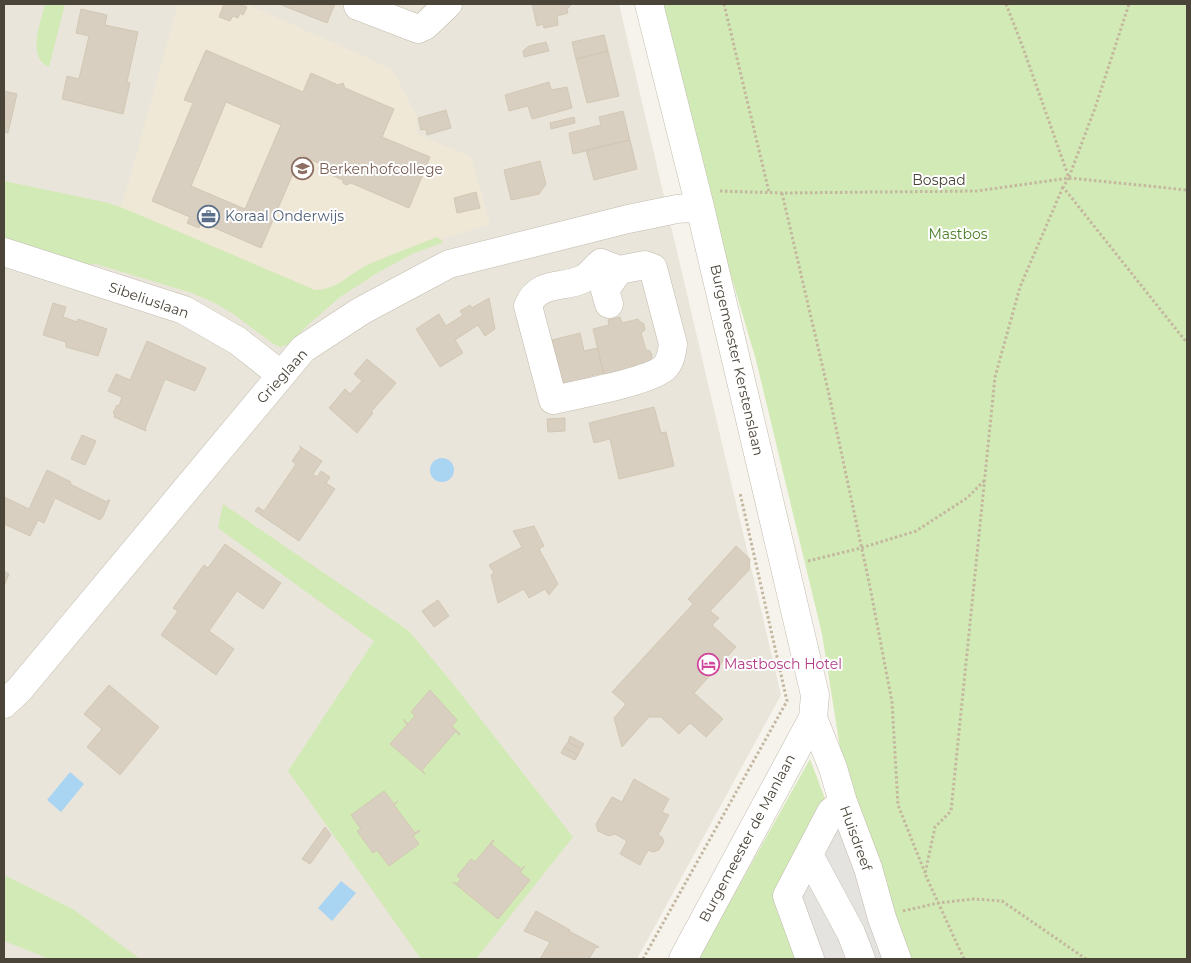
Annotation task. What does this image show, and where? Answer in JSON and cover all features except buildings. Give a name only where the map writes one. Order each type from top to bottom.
[{"type":"street","points":[[358,6],[418,29],[425,26],[448,4]]},
{"type":"street","name":"Burgemeester Kerstenslaan","points":[[649,4],[700,207],[786,567],[815,695],[813,718]]},
{"type":"street","name":"Grieglaan","points":[[4,704],[18,690],[303,349],[361,311],[449,264],[592,228],[677,209],[700,207]]},
{"type":"street","points":[[592,228],[603,281]]},
{"type":"street","name":"Sibeliuslaan","points":[[4,252],[184,310],[238,341],[281,375]]},
{"type":"street","points":[[645,265],[653,268],[673,344],[672,353],[666,366],[649,377],[553,400],[528,306],[538,290],[603,281],[645,265]]},
{"type":"street","name":"Huisdreef","points":[[813,718],[833,768],[843,802],[868,868],[882,918],[897,959]]},
{"type":"street","name":"Burgemeester de Manlaan","points":[[682,959],[813,718]]},
{"type":"street","points":[[810,959],[787,896],[831,812],[843,802]]},
{"type":"street","points":[[809,855],[851,933],[861,959]]},
{"type":"path","points":[[724,4],[769,192]]},
{"type":"path","points":[[1006,4],[1068,178]]},
{"type":"path","points":[[925,874],[935,828],[951,811],[995,377],[1020,287],[1068,178],[1095,108],[1129,4]]},
{"type":"path","name":"Bospad","points":[[700,207],[706,191],[782,193],[977,191],[1068,178],[1187,190]]},
{"type":"path","points":[[1063,187],[1187,343]]},
{"type":"path","points":[[782,193],[828,390],[892,702],[898,805],[925,874],[964,959]]},
{"type":"path","points":[[786,567],[861,548],[916,531],[967,498],[985,480]]},
{"type":"path","points":[[642,959],[787,701]]},
{"type":"path","points":[[897,912],[938,903],[973,899],[1002,902],[1086,959]]},
{"type":"shaded area","points":[[4,4],[619,4],[781,695],[637,959],[4,959]]},
{"type":"shaded area","name":"Berkenhofcollege","points":[[178,4],[247,4],[392,69],[418,118],[417,134],[471,157],[490,224],[442,239],[444,242],[412,254],[379,272],[340,297],[289,344],[280,347],[213,302],[192,293],[101,265],[129,181]]},
{"type":"shaded area","points":[[834,796],[894,959],[798,959],[776,898]]},
{"type":"green space","points":[[45,4],[65,4],[49,67],[42,62],[38,55],[37,47],[38,29]]},
{"type":"green space","name":"Mastbos","points":[[659,4],[1187,4],[1187,959],[904,959],[841,754],[822,634],[756,360],[706,191]]},
{"type":"green space","points":[[4,181],[109,203],[315,290],[330,287],[367,265],[437,237],[444,242],[412,254],[379,272],[340,297],[289,344],[280,347],[232,313],[192,293],[96,264],[76,266],[4,242]]},
{"type":"green space","points":[[223,504],[409,631],[454,685],[573,837],[476,959],[421,959],[288,771],[374,641],[218,528]]},
{"type":"green space","points":[[810,759],[827,804],[798,959],[698,959]]},
{"type":"green space","points":[[4,875],[73,909],[140,959],[50,959],[4,941]]},
{"type":"water","points":[[442,458],[451,461],[454,470],[451,479],[442,482],[433,479],[430,470],[433,461]]},
{"type":"water","points":[[70,772],[84,784],[61,812],[47,800]]},
{"type":"water","points":[[341,881],[356,893],[332,921],[318,908]]},
{"type":"place","name":"Berkenhofcollege","points":[[303,169]]},
{"type":"place","name":"Koraal Onderwijs","points":[[209,216]]},
{"type":"place","name":"Mastbosch Hotel","points":[[708,664]]}]
